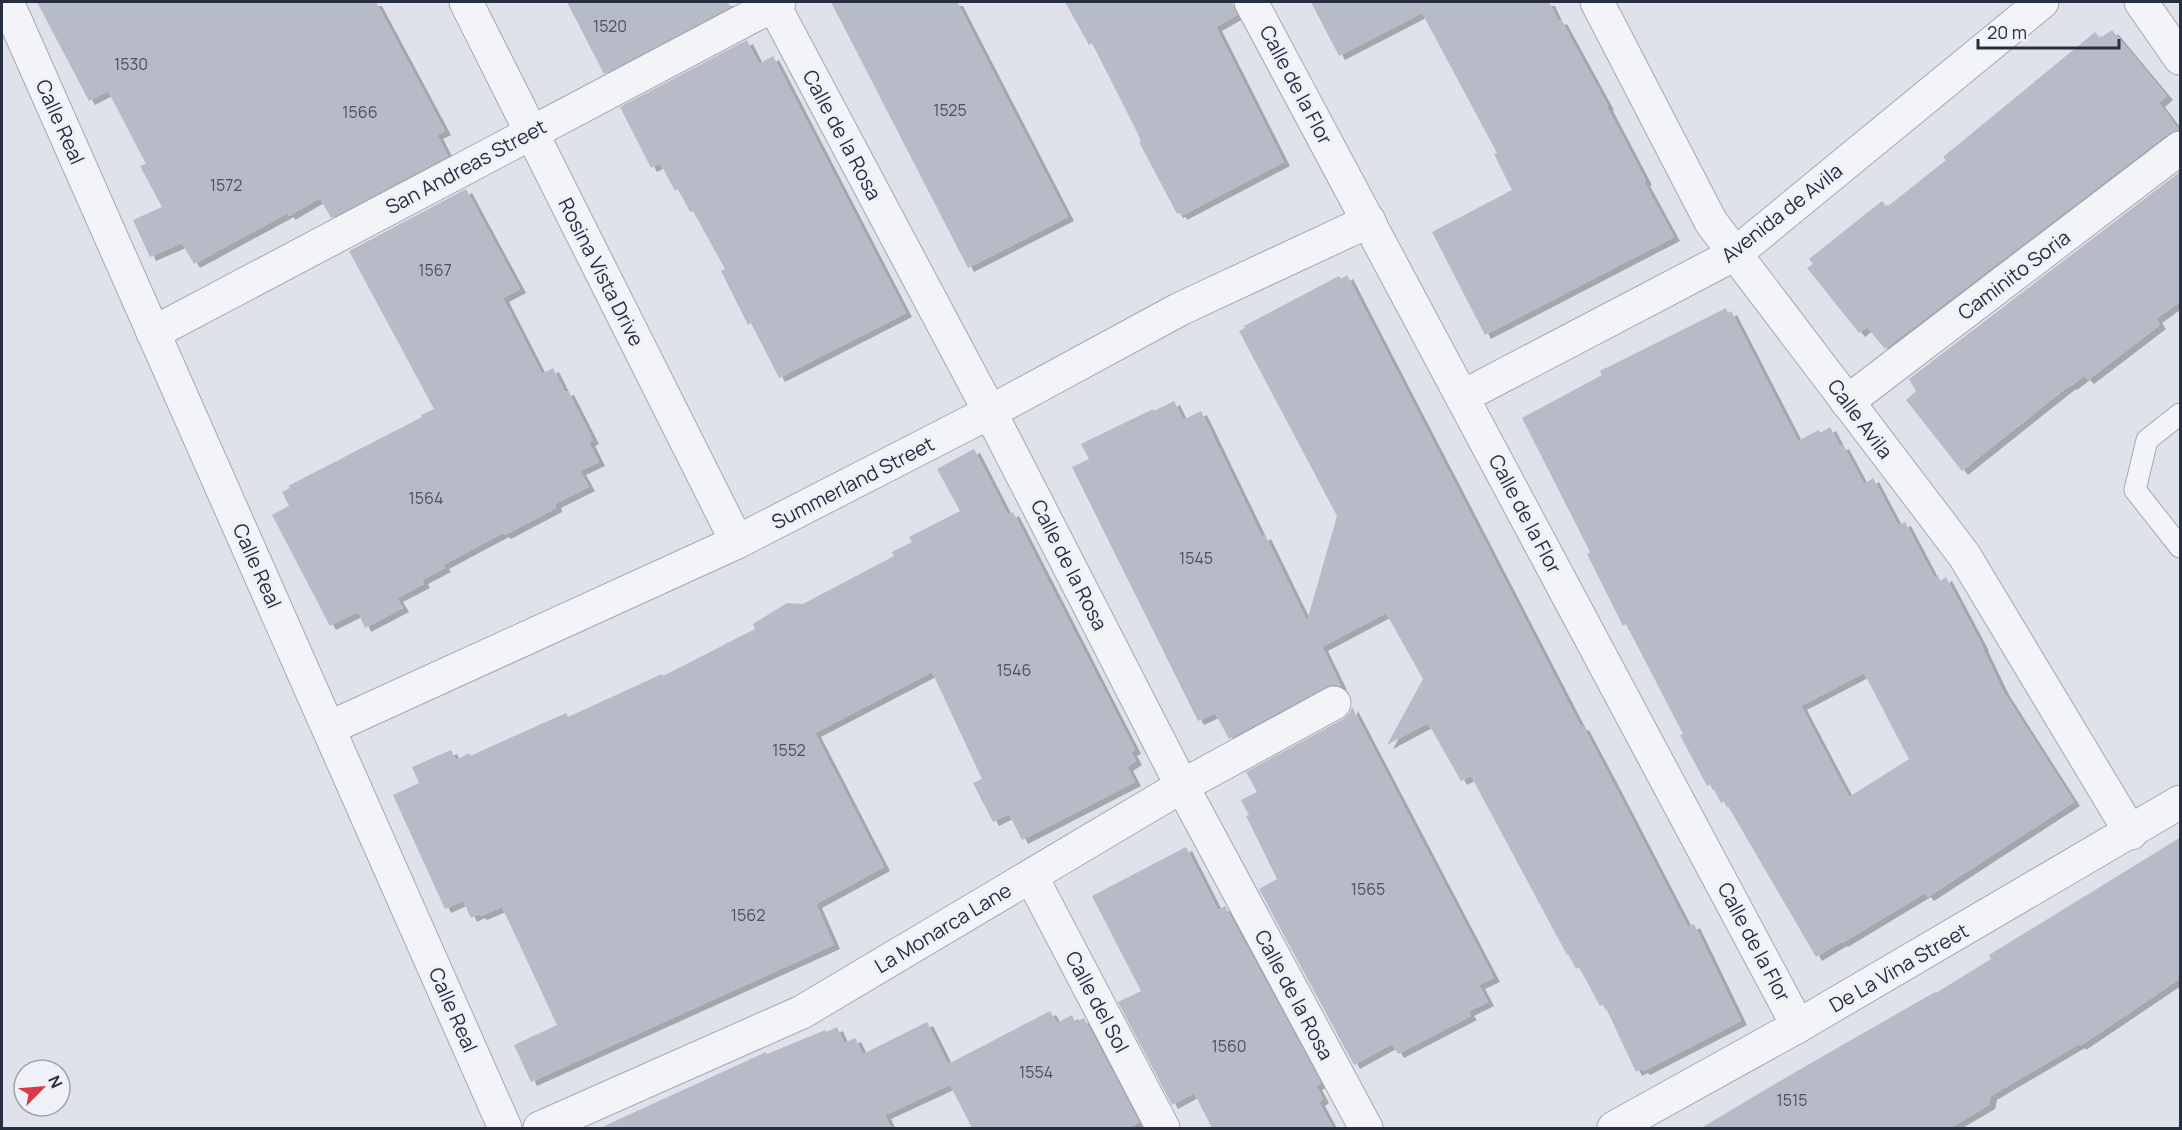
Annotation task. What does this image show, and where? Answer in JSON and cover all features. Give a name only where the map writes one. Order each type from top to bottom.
[{"type":"street","name":"Rosina Vista Drive","points":[[466,2],[737,542]]},
{"type":"street","name":"Calle de la Flor","points":[[1251,2],[1798,1026]]},
{"type":"street","name":"Calle Avila","points":[[1597,2],[1711,222],[1964,555],[2131,833]]},
{"type":"street","name":"Avenida de Avila","points":[[1462,397],[1735,254],[2042,2]]},
{"type":"street","points":[[2141,2],[2181,58]]},
{"type":"street","name":"San Andreas Street","points":[[153,333],[775,3]]},
{"type":"street","name":"Calle de la Rosa","points":[[775,3],[990,412],[1182,786],[1366,1128]]},
{"type":"street","name":"Calle Real","points":[[8,4],[505,1128]]},
{"type":"street","name":"Caminito Soria","points":[[1847,402],[2181,148]]},
{"type":"street","name":"Summerland Street","points":[[329,728],[737,542],[990,412],[1180,309],[1369,221]]},
{"type":"street","name":"La Monarca Lane","points":[[540,1128],[802,1012],[1182,786],[1334,703]]},
{"type":"street","name":"De La Vina Street","points":[[1614,1128],[1798,1026],[2181,802]]},
{"type":"street","name":"Calle del Sol","points":[[1031,876],[1163,1128]]},
{"type":"lane","points":[[2181,414],[2147,440],[2135,490],[2181,548]]},
{"type":"building","points":[[37,2],[376,2],[445,131],[437,135],[448,156],[331,218],[320,198],[194,264],[182,243],[150,257],[133,220],[162,207],[140,166],[146,164],[108,91],[89,101]]},
{"type":"building","points":[[567,2],[728,2],[730,7],[604,74]]},
{"type":"building","points":[[831,2],[957,2],[1068,217],[968,268]]},
{"type":"building","points":[[1065,2],[1232,2],[1237,15],[1216,27],[1284,162],[1181,216],[1180,213],[1177,214],[1139,142],[1141,142],[1137,132],[1092,43],[1089,45]]},
{"type":"building","points":[[1311,2],[1549,2],[1608,106],[1646,181],[1644,182],[1674,237],[1485,335],[1432,232],[1512,190],[1494,154],[1497,153],[1422,13],[1339,56]]},
{"type":"building","points":[[2112,30],[2167,96],[2159,103],[2179,130],[2169,133],[1885,349],[1867,327],[1859,333],[1807,268],[1813,264],[1809,259],[1882,201],[1887,207],[1946,160],[1943,157],[2095,32],[2100,38]]},
{"type":"building","points":[[747,40],[759,64],[773,56],[906,313],[779,378],[751,323],[748,325],[721,271],[725,269],[693,211],[690,212],[678,189],[675,191],[660,163],[651,168],[620,107]]},
{"type":"building","points":[[2181,171],[2181,301],[2156,319],[2160,325],[2088,380],[2084,376],[2070,385],[1962,471],[1906,400],[1916,391],[1909,379]]},
{"type":"building","points":[[466,189],[520,289],[503,298],[542,374],[553,368],[565,392],[568,391],[593,440],[589,442],[599,462],[580,471],[589,487],[555,504],[556,508],[443,565],[445,568],[422,580],[424,584],[397,598],[403,608],[365,628],[358,612],[330,626],[272,515],[289,506],[282,492],[290,488],[288,486],[434,409],[349,251]]},
{"type":"building","points":[[1347,275],[1581,727],[1583,726],[1688,927],[1694,924],[1741,1021],[1644,1071],[1642,1069],[1636,1072],[1604,1004],[1600,1006],[1579,967],[1576,969],[1567,955],[1471,776],[1461,781],[1428,723],[1387,745],[1423,679],[1386,613],[1322,647],[1341,686],[1334,684],[1325,687],[1229,739],[1215,713],[1198,721],[1072,467],[1089,459],[1081,444],[1153,409],[1154,411],[1174,401],[1183,420],[1201,411],[1262,537],[1265,535],[1307,621],[1337,516],[1239,331],[1245,328],[1244,326],[1339,276],[1341,279]]},
{"type":"building","points":[[1726,308],[1728,313],[1731,311],[1798,441],[1830,427],[1840,446],[1843,445],[1864,484],[1873,478],[1898,525],[1905,522],[1934,577],[1938,575],[1940,581],[1946,577],[2003,691],[2074,802],[1928,897],[1925,893],[1816,957],[1725,801],[1721,803],[1711,784],[1707,786],[1626,624],[1623,626],[1587,554],[1590,552],[1522,418],[1602,375],[1600,371]],"holes":[[[1864,673],[1909,759],[1849,797],[1801,706]]]},
{"type":"building","points":[[974,449],[1008,515],[1013,512],[1135,750],[1131,752],[1136,761],[1127,767],[1135,782],[1022,840],[1009,814],[993,822],[973,783],[982,779],[932,672],[815,733],[884,867],[816,904],[834,945],[531,1082],[514,1045],[557,1025],[502,907],[471,918],[463,901],[445,909],[393,795],[419,783],[412,767],[451,750],[456,760],[469,753],[470,756],[566,713],[568,717],[662,674],[663,676],[755,629],[753,624],[787,603],[803,604],[894,556],[892,552],[912,542],[909,537],[960,511],[937,469]]},
{"type":"building","points":[[1352,707],[1494,978],[1479,985],[1488,1002],[1468,1012],[1471,1016],[1398,1054],[1392,1044],[1354,1065],[1259,889],[1277,879],[1246,816],[1249,815],[1241,800],[1257,792],[1246,772],[1343,719],[1350,713]]},
{"type":"building","points":[[2181,837],[2181,978],[2080,1046],[2079,1044],[1991,1096],[1989,1105],[1950,1128],[1701,1128],[1936,993],[1991,959],[1989,955]]},
{"type":"building","points":[[1186,847],[1218,910],[1225,906],[1321,1083],[1316,1086],[1323,1099],[1319,1102],[1333,1128],[1212,1128],[1194,1093],[1172,1105],[1118,1002],[1141,991],[1092,896]]},
{"type":"building","points":[[1050,1011],[1057,1023],[1072,1015],[1075,1022],[1084,1018],[1139,1122],[1128,1128],[972,1128],[950,1085],[885,1115],[891,1128],[600,1128],[766,1052],[767,1054],[825,1030],[826,1032],[837,1027],[844,1043],[855,1038],[863,1054],[927,1022],[948,1064]]}]
